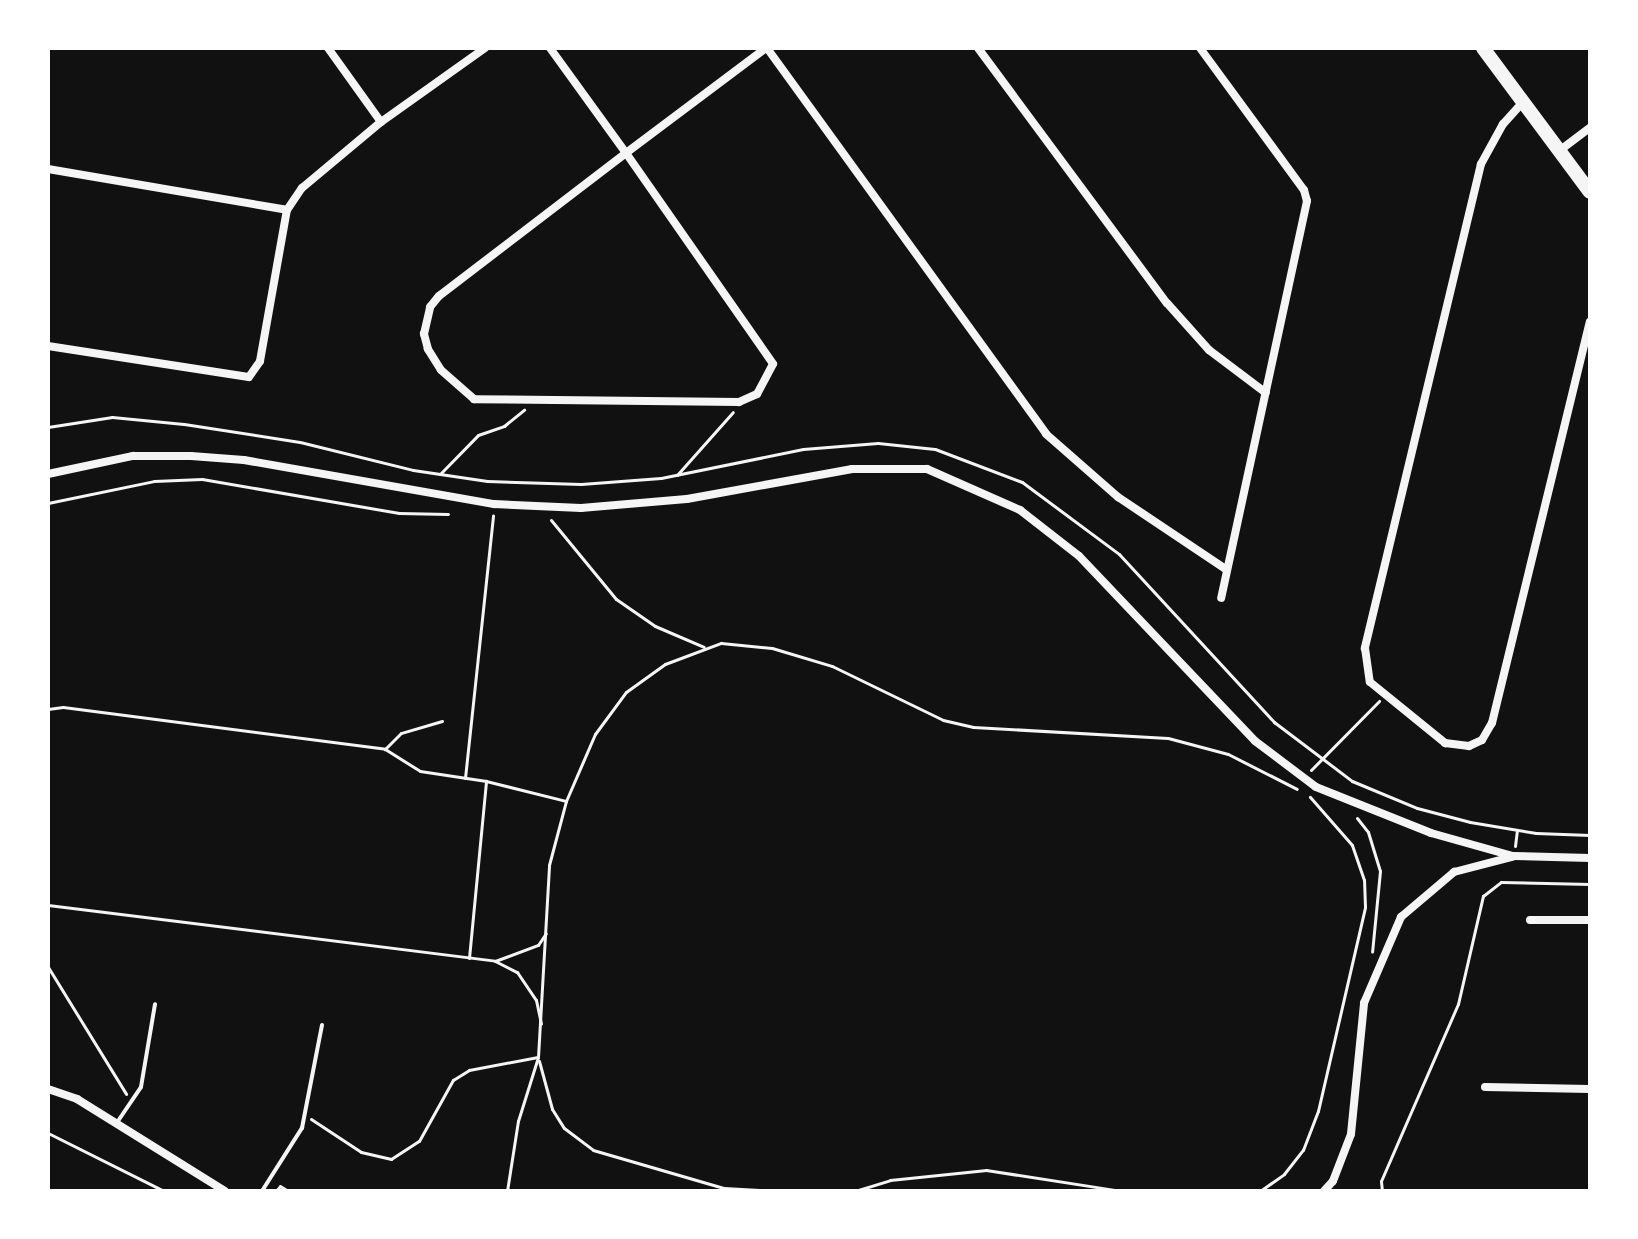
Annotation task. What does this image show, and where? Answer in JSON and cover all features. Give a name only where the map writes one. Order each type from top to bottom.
[{"type":"main road","points":[[1483,48],[1590,192]]},
{"type":"street","points":[[328,48],[381,122]]},
{"type":"street","points":[[48,346],[249,377],[260,361],[287,210],[302,188],[381,122],[485,48]]},
{"type":"street","points":[[550,48],[626,153],[773,364],[757,394],[739,402],[474,399],[441,370],[424,334],[425,318],[439,296],[626,153],[767,48],[1046,434],[1118,497],[1227,570]]},
{"type":"street","points":[[978,48],[1167,303],[1209,350],[1266,393]]},
{"type":"street","points":[[1200,48],[1304,190],[1307,201],[1221,598]]},
{"type":"street","points":[[1523,102],[1503,124],[1481,164],[1365,648],[1366,673],[1385,696],[1434,736],[1458,747],[1482,740],[1492,723],[1590,322]]},
{"type":"street","points":[[1559,151],[1590,128]]},
{"type":"street","points":[[48,169],[287,210]]},
{"type":"street","points":[[48,474],[133,456],[191,456],[244,460],[494,504],[543,506],[687,499],[890,466],[927,469],[969,484],[1020,510],[1079,556],[1255,741],[1316,787],[1431,833],[1513,856],[1590,858]]},
{"type":"street","points":[[1324,1191],[1333,1181],[1351,1134],[1364,1003],[1401,917],[1434,883],[1454,872],[1513,856]]},
{"type":"street","points":[[1530,920],[1590,920]]},
{"type":"street","points":[[1485,1087],[1590,1089]]},
{"type":"street","points":[[48,1089],[77,1099],[225,1191]]},
{"type":"lane","points":[[116,1123],[134,1102],[149,1053],[155,1004]]},
{"type":"lane","points":[[262,1191],[293,1148],[306,1116],[322,1025]]},
{"type":"path","points":[[440,474],[478,435],[504,426],[527,407]]},
{"type":"path","points":[[677,475],[735,409]]},
{"type":"path","points":[[48,427],[112,417],[184,424],[300,442],[440,474],[581,484],[677,475],[803,449],[878,443],[935,449],[979,463],[1022,482],[1119,554],[1274,722],[1318,760],[1352,781],[1417,808],[1536,833],[1590,835]]},
{"type":"path","points":[[48,503],[154,481],[202,479],[399,513],[448,514]]},
{"type":"path","points":[[465,778],[494,504]]},
{"type":"path","points":[[543,506],[616,599],[655,626],[704,647]]},
{"type":"path","points":[[507,1191],[518,1121],[538,1057],[549,865],[566,801],[595,734],[626,692],[665,664],[704,647],[744,643],[803,655],[943,720],[973,727],[1168,738],[1199,745],[1264,770],[1307,794],[1352,845],[1364,880],[1365,907],[1318,1111],[1303,1150],[1284,1174],[1260,1191]]},
{"type":"path","points":[[1318,760],[1385,696]]},
{"type":"path","points":[[48,709],[63,707],[385,749],[420,771],[486,781],[566,801]]},
{"type":"path","points":[[385,749],[401,733],[442,721]]},
{"type":"path","points":[[469,958],[486,781]]},
{"type":"path","points":[[1348,809],[1368,832],[1380,871],[1371,957]]},
{"type":"path","points":[[1382,1191],[1381,1181],[1458,1004],[1483,896],[1501,882],[1590,884]]},
{"type":"path","points":[[48,905],[495,961],[517,972],[536,1000],[542,1026]]},
{"type":"path","points":[[495,961],[538,945],[547,932]]},
{"type":"path","points":[[48,967],[106,1069],[134,1102]]},
{"type":"path","points":[[306,1116],[361,1152],[391,1159],[419,1141],[453,1080],[469,1070],[538,1057]]},
{"type":"path","points":[[538,1057],[552,1109],[564,1128],[593,1150],[725,1190],[778,1191]]},
{"type":"path","points":[[48,1133],[164,1191]]},
{"type":"path","points":[[855,1191],[890,1180],[986,1170],[1122,1191]]},
{"type":"path","points":[[276,1191],[280,1186],[288,1191]]}]
